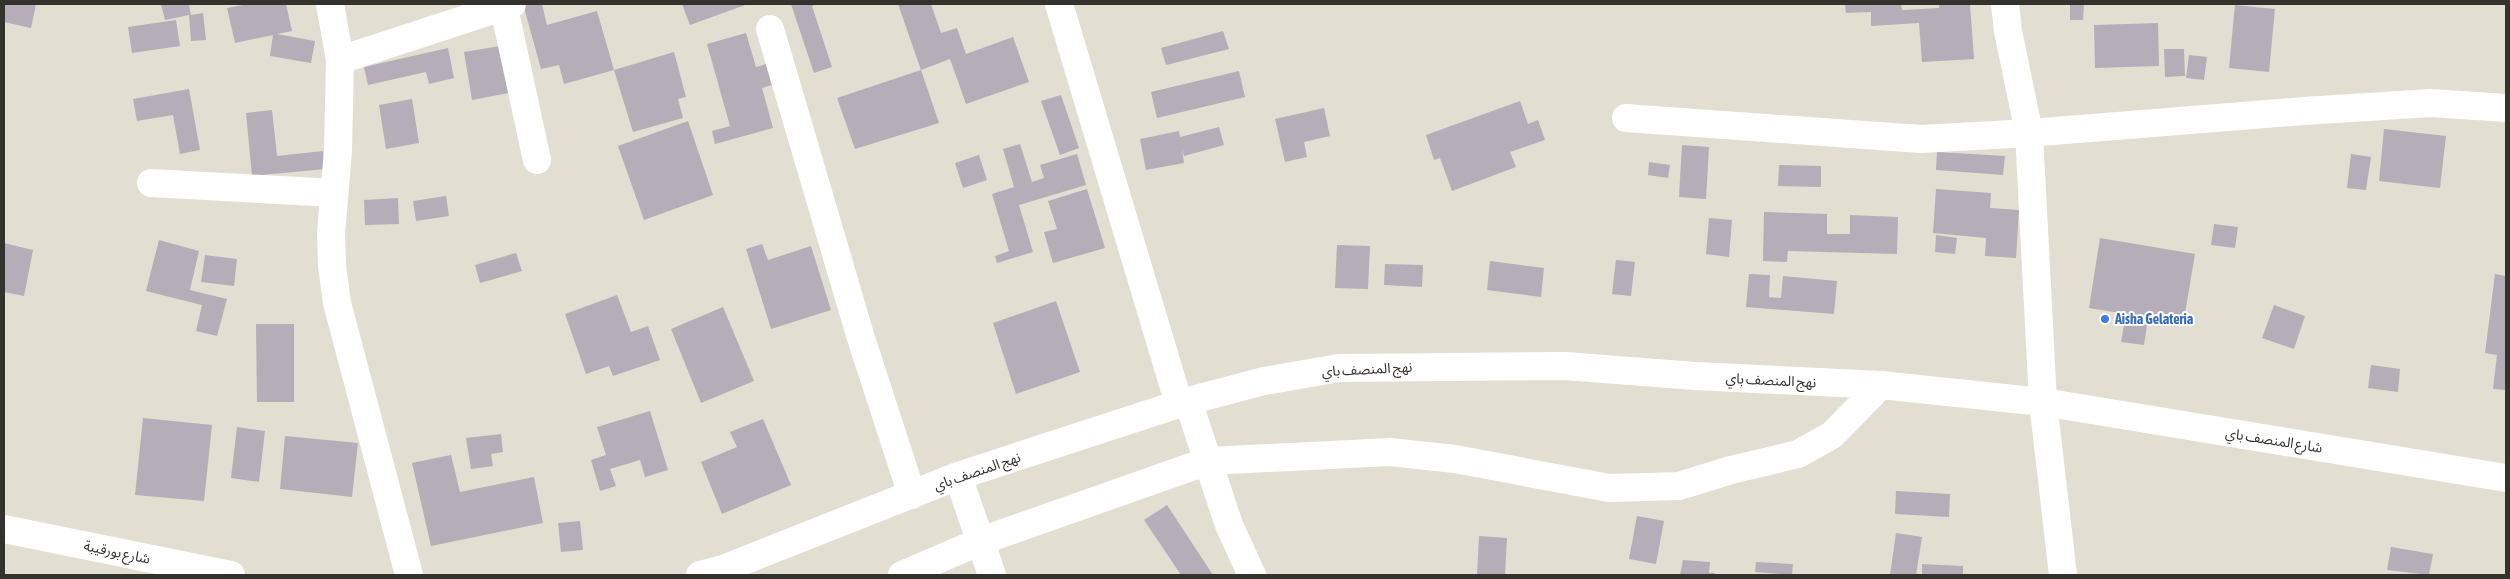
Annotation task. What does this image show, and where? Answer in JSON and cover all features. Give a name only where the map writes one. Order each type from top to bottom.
[{"type":"street","points":[[330,4],[340,60],[332,266],[337,303],[409,575]]},
{"type":"street","points":[[1059,4],[1183,402],[1208,461],[1229,525],[1252,575]]},
{"type":"street","points":[[2005,4],[2008,31],[2028,133],[2042,402],[2063,575]]},
{"type":"street","points":[[340,60],[508,6],[537,160]]},
{"type":"street","points":[[770,29],[860,335],[912,494]]},
{"type":"street","points":[[1626,118],[1921,139],[2421,104],[2506,108]]},
{"type":"street","points":[[151,183],[334,193]]},
{"type":"street","name":"نهج المنصف باي","points":[[713,573],[958,476],[1183,402],[1264,382],[1339,368],[1565,366],[1695,376],[1881,385],[2042,402]]},
{"type":"street","points":[[902,575],[981,541],[1208,461],[1390,452],[1455,459],[1609,488],[1678,486],[1798,454],[1832,435],[1881,385]]},
{"type":"street","name":"شارع المنصف باي","points":[[2042,402],[2506,478]]},
{"type":"street","points":[[958,476],[992,575]]},
{"type":"street","name":"شارع بورقيبة","points":[[4,529],[231,575]]},
{"type":"building","points":[[4,4],[36,4],[31,28],[4,22]]},
{"type":"building","points":[[161,4],[189,4],[191,15],[203,13],[206,40],[191,41],[189,15],[165,20]]},
{"type":"building","points":[[248,4],[286,4],[292,31],[277,34],[315,41],[311,63],[270,56],[273,35],[235,43],[227,8]]},
{"type":"building","points":[[523,4],[542,4],[547,25],[597,11],[614,70],[564,84],[559,65],[541,69]]},
{"type":"building","points":[[682,4],[748,4],[690,25]]},
{"type":"building","points":[[791,4],[817,4],[812,6],[832,67],[814,73]]},
{"type":"building","points":[[898,4],[931,4],[941,33],[957,28],[966,54],[1013,37],[1029,82],[966,104],[950,59],[921,70]]},
{"type":"building","points":[[1845,4],[1901,4],[1902,10],[1939,8],[1939,4],[1970,4],[1974,59],[1922,62],[1919,23],[1871,26],[1871,12],[1846,13]]},
{"type":"building","points":[[2070,4],[2084,4],[2083,20],[2070,20]]},
{"type":"building","points":[[2235,5],[2275,9],[2269,72],[2229,68]]},
{"type":"building","points":[[176,20],[180,46],[132,53],[128,27]]},
{"type":"building","points":[[2158,23],[2159,66],[2095,68],[2094,25]]},
{"type":"building","points":[[1223,31],[1229,49],[1166,65],[1161,48]]},
{"type":"building","points":[[746,33],[756,67],[773,62],[779,83],[762,88],[773,128],[715,144],[712,131],[730,126],[707,44]]},
{"type":"building","points":[[506,45],[514,92],[472,100],[464,52]]},
{"type":"building","points":[[448,48],[454,78],[429,84],[426,72],[368,85],[364,67]]},
{"type":"building","points":[[2164,49],[2184,49],[2185,76],[2165,77]]},
{"type":"building","points":[[674,52],[686,97],[678,99],[683,118],[633,132],[614,70]]},
{"type":"building","points":[[2189,55],[2207,57],[2204,80],[2186,78]]},
{"type":"building","points":[[921,70],[939,123],[855,149],[837,98]]},
{"type":"building","points":[[1239,71],[1245,97],[1157,118],[1151,92]]},
{"type":"building","points":[[189,89],[200,150],[180,154],[173,115],[137,121],[133,99]]},
{"type":"building","points":[[1061,95],[1079,148],[1060,155],[1041,101]]},
{"type":"building","points":[[412,99],[419,143],[386,149],[379,105]]},
{"type":"building","points":[[1520,101],[1528,124],[1538,120],[1545,140],[1510,152],[1516,167],[1452,191],[1440,158],[1434,160],[1426,135]]},
{"type":"building","points":[[1324,108],[1330,136],[1304,142],[1307,157],[1285,162],[1275,119]]},
{"type":"building","points":[[272,110],[277,156],[323,151],[325,169],[252,176],[246,113]]},
{"type":"building","points":[[688,121],[713,195],[644,220],[618,146]]},
{"type":"building","points":[[1219,127],[1224,145],[1184,156],[1182,148],[1184,163],[1146,170],[1140,139],[1179,131],[1180,137]]},
{"type":"building","points":[[2384,129],[2446,136],[2440,188],[2379,181]]},
{"type":"building","points":[[1020,144],[1032,182],[1044,178],[1040,165],[1077,154],[1086,185],[1019,205],[1033,252],[997,263],[995,256],[1009,251],[992,194],[1014,187],[1003,149]]},
{"type":"building","points":[[1682,145],[1709,147],[1706,199],[1679,197]]},
{"type":"building","points":[[1937,152],[2005,156],[2003,175],[1936,170]]},
{"type":"building","points":[[2351,154],[2371,157],[2366,190],[2347,188]]},
{"type":"building","points":[[979,155],[987,180],[963,188],[955,163]]},
{"type":"building","points":[[1649,162],[1670,165],[1668,178],[1648,175]]},
{"type":"building","points":[[1779,165],[1821,166],[1821,187],[1778,186]]},
{"type":"building","points":[[1087,189],[1105,248],[1053,263],[1044,232],[1057,229],[1048,201]]},
{"type":"building","points":[[1936,189],[1991,193],[1990,208],[2019,210],[2016,258],[1985,256],[1986,238],[1933,233]]},
{"type":"building","points":[[446,196],[449,216],[416,221],[413,201]]},
{"type":"building","points":[[398,198],[399,224],[365,225],[364,200]]},
{"type":"building","points":[[1764,212],[1827,214],[1827,234],[1850,234],[1850,215],[1898,217],[1897,254],[1788,251],[1787,262],[1763,261]]},
{"type":"building","points":[[1709,218],[1732,220],[1729,257],[1706,254]]},
{"type":"building","points":[[2214,224],[2238,227],[2235,248],[2211,245]]},
{"type":"building","points":[[1936,235],[1957,238],[1955,254],[1935,252]]},
{"type":"building","points":[[2100,238],[2195,254],[2183,325],[2148,319],[2144,345],[2121,342],[2126,314],[2089,308]]},
{"type":"building","points":[[159,240],[199,251],[190,290],[227,299],[217,336],[196,331],[202,305],[146,291]]},
{"type":"building","points":[[4,243],[33,250],[24,296],[4,292]]},
{"type":"building","points":[[762,244],[768,260],[811,246],[831,310],[771,329],[746,249]]},
{"type":"building","points":[[1337,245],[1370,246],[1368,289],[1335,288]]},
{"type":"building","points":[[516,253],[522,271],[480,283],[475,265]]},
{"type":"building","points":[[205,255],[237,259],[234,286],[201,282]]},
{"type":"building","points":[[1616,260],[1635,262],[1631,296],[1612,294]]},
{"type":"building","points":[[1490,261],[1544,268],[1541,297],[1487,290]]},
{"type":"building","points":[[1385,264],[1423,265],[1422,287],[1384,285]]},
{"type":"building","points":[[1749,274],[1770,275],[1769,297],[1781,298],[1783,276],[1837,281],[1834,314],[1746,307]]},
{"type":"building","points":[[2495,274],[2506,276],[2506,390],[2493,389],[2497,355],[2485,353]]},
{"type":"building","points":[[617,295],[631,332],[648,326],[660,360],[613,376],[609,366],[586,374],[565,314]]},
{"type":"building","points":[[1056,301],[1080,372],[1016,394],[993,323]]},
{"type":"building","points":[[2274,305],[2305,316],[2294,349],[2262,338]]},
{"type":"building","points":[[723,307],[754,381],[701,403],[671,329]]},
{"type":"building","points":[[256,324],[294,324],[294,402],[257,402]]},
{"type":"building","points":[[2371,365],[2400,369],[2398,392],[2368,388]]},
{"type":"building","points":[[650,411],[668,470],[645,477],[640,460],[610,469],[616,486],[600,491],[591,460],[606,455],[597,427]]},
{"type":"building","points":[[143,418],[212,425],[204,501],[135,495]]},
{"type":"building","points":[[763,419],[791,485],[722,514],[701,462],[737,447],[730,432]]},
{"type":"building","points":[[237,427],[265,431],[259,482],[231,478]]},
{"type":"building","points":[[501,434],[503,452],[491,454],[493,466],[471,469],[466,438]]},
{"type":"building","points":[[285,436],[358,443],[352,497],[280,489]]},
{"type":"building","points":[[451,455],[460,492],[534,477],[543,523],[431,546],[412,463]]},
{"type":"building","points":[[1896,491],[1950,494],[1949,517],[1895,514]]},
{"type":"building","points":[[1167,505],[1213,575],[1181,575],[1144,520]]},
{"type":"building","points":[[1637,516],[1664,521],[1656,564],[1629,559]]},
{"type":"building","points":[[580,521],[583,550],[561,552],[558,523]]},
{"type":"building","points":[[1896,533],[1922,537],[1916,575],[1890,575]]},
{"type":"building","points":[[1479,536],[1507,538],[1505,575],[1477,575]]},
{"type":"building","points":[[2391,547],[2433,554],[2429,575],[2387,570]]},
{"type":"building","points":[[1683,560],[1710,562],[1709,573],[1715,573],[1714,575],[1680,575]]},
{"type":"building","points":[[1756,562],[1793,564],[1792,575],[1755,572]]},
{"type":"building","points":[[1922,564],[1963,566],[1963,575],[1922,575]]},
{"type":"place","name":"Aisha Gelateria","points":[[2105,319]]}]
